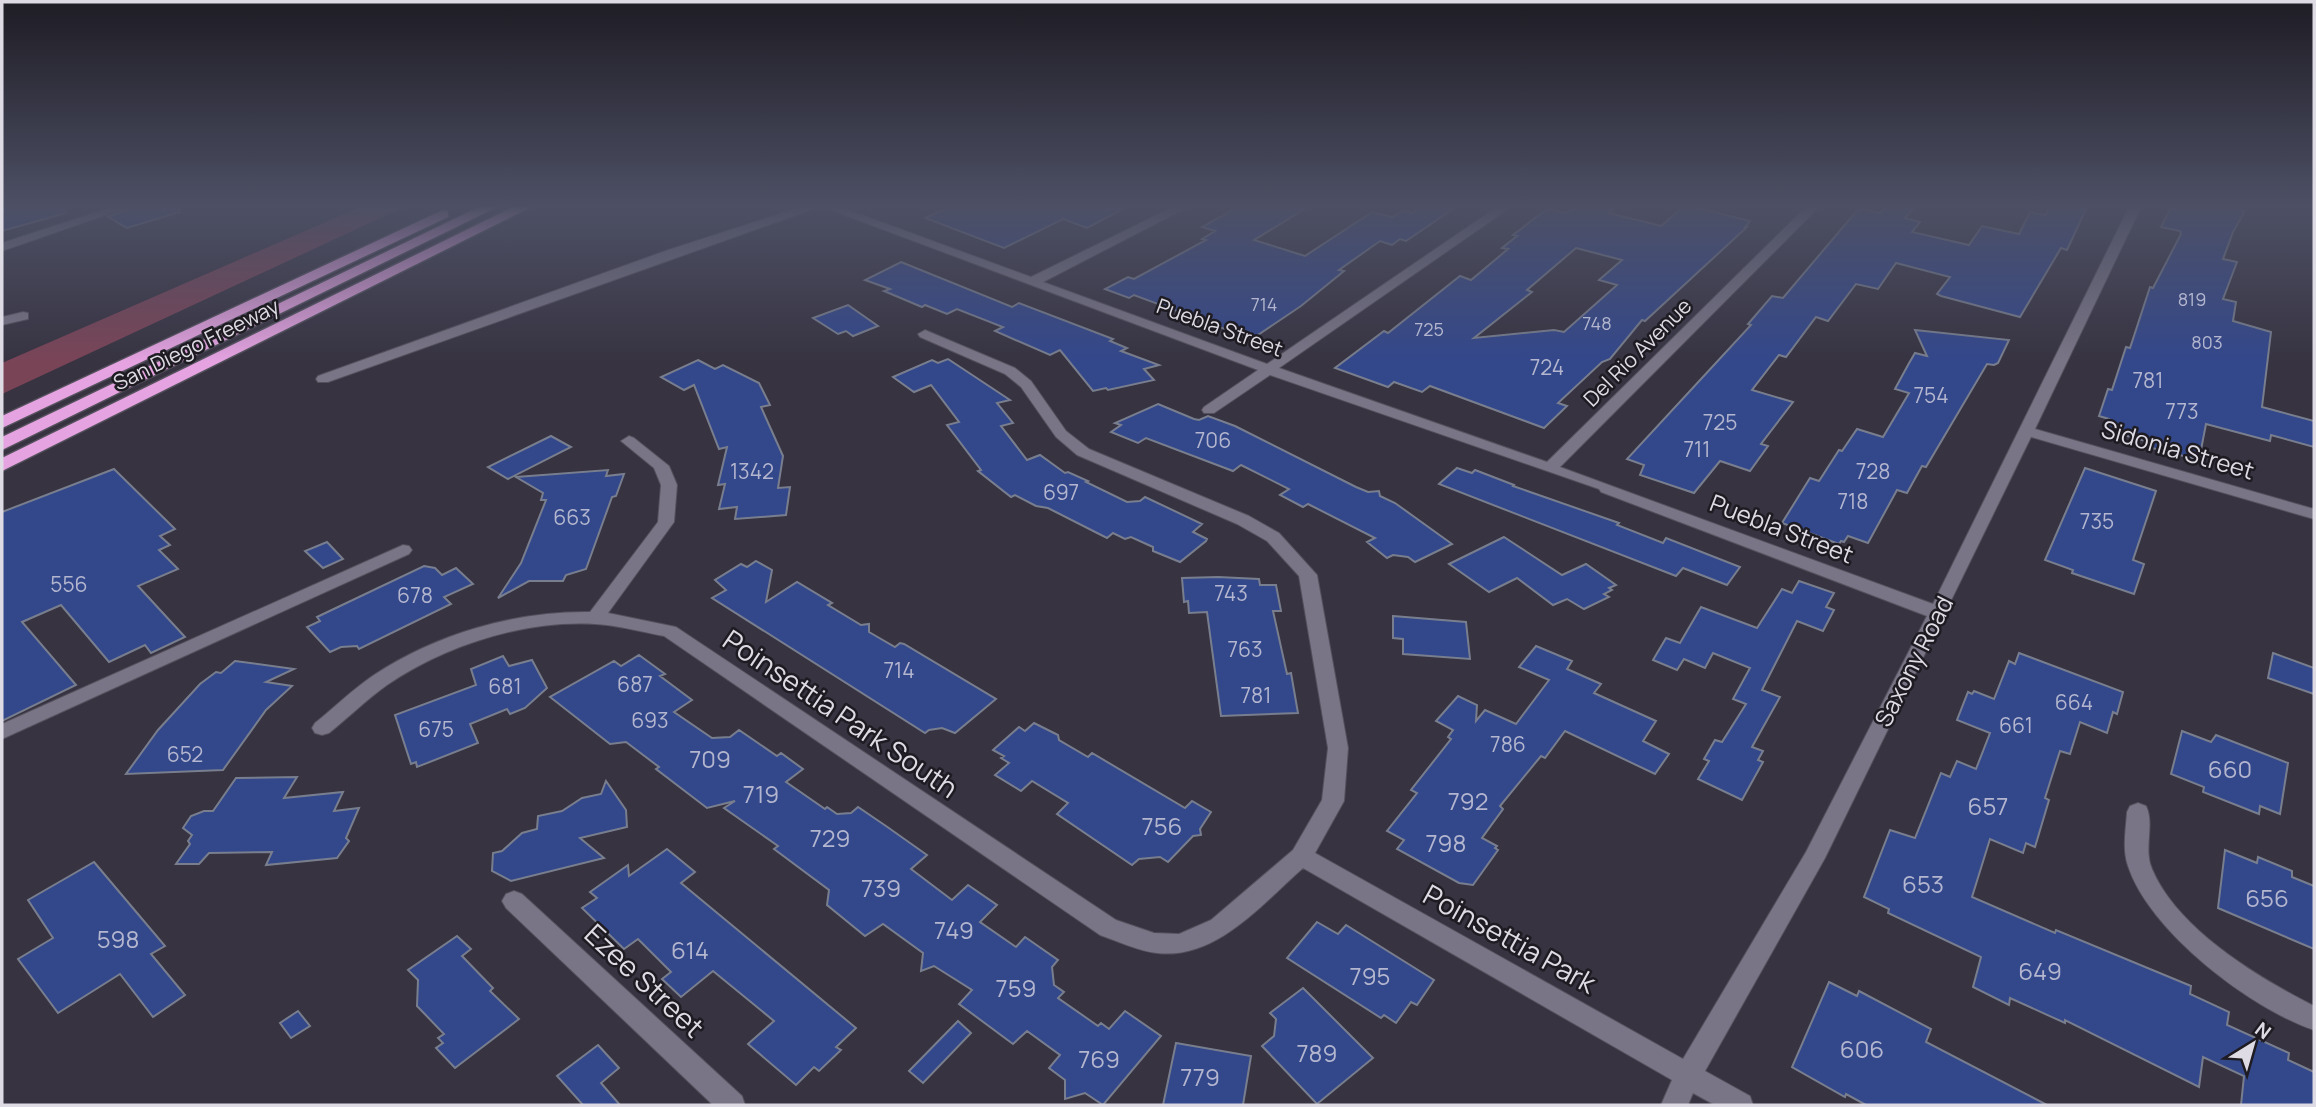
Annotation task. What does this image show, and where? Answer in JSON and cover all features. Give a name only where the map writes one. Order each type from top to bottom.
[{"type":"highway","name":"San Diego Freeway","points":[[2,409],[323,259]]},
{"type":"highway","points":[[2,423],[348,259]]},
{"type":"highway","points":[[2,444],[384,259]]},
{"type":"highway","name":"San Diego Freeway","points":[[2,466],[420,259]]},
{"type":"street","points":[[323,379],[656,259]]},
{"type":"street","name":"Puebla Street","points":[[969,259],[1268,369],[1551,467],[1938,613]]},
{"type":"street","points":[[1032,282],[1079,259]]},
{"type":"street","points":[[1209,410],[1429,259]]},
{"type":"street","name":"Del Rio Avenue","points":[[1551,467],[1761,259]]},
{"type":"street","name":"Saxony Road","points":[[1674,1105],[1688,1075],[1814,858],[1938,613],[2110,259]]},
{"type":"street","points":[[2,321],[23,316]]},
{"type":"street","name":"Poinsettia Park South","points":[[321,728],[387,676],[423,656],[463,639],[550,619],[596,618],[669,631],[1108,928],[1154,943],[1181,944],[1219,927],[1301,856],[1333,801],[1338,748],[1308,575],[1273,537],[1243,520],[1083,452],[1061,434],[1026,384],[1010,371],[925,334]]},
{"type":"street","name":"Sidonia Street","points":[[2027,431],[2314,514]]},
{"type":"street","points":[[596,618],[666,522],[669,485],[661,466],[629,440]]},
{"type":"street","points":[[2,732],[403,550]]},
{"type":"street","points":[[2138,812],[2138,864],[2148,889],[2166,912],[2217,958],[2254,985],[2314,1019]]},
{"type":"street","name":"Poinsettia Park","points":[[1301,856],[1740,1105]]},
{"type":"street","name":"Ezee Street","points":[[514,901],[732,1105]]},
{"type":"shaded area","points":[[241,259],[293,259],[2,394],[2,363]]},
{"type":"building","points":[[1172,259],[1355,259],[1301,306],[1252,339],[1134,295],[1129,298],[1105,289],[1128,277],[1134,279]]},
{"type":"building","points":[[1496,259],[1564,259],[1527,290],[1532,292],[1474,338],[1554,330],[1564,332],[1617,285],[1599,280],[1622,260],[1617,259],[1713,259],[1645,321],[1642,320],[1610,359],[1602,362],[1558,403],[1567,406],[1544,428],[1430,386],[1422,392],[1394,382],[1388,387],[1335,368],[1384,331],[1388,333],[1460,276],[1471,280]]},
{"type":"building","points":[[1816,259],[2055,259],[2020,317],[1941,296],[1937,294],[1950,277],[1896,263],[1878,289],[1856,284],[1828,321],[1816,317],[1786,357],[1779,355],[1752,390],[1793,402],[1761,444],[1768,446],[1750,471],[1720,461],[1694,493],[1640,475],[1644,465],[1627,459],[1751,325],[1748,324],[1772,296],[1783,298]]},
{"type":"building","points":[[2168,259],[2223,259],[2237,262],[2223,299],[2236,302],[2233,321],[2271,332],[2262,407],[2314,421],[2314,447],[2271,435],[2270,441],[2206,424],[2199,460],[2152,448],[2153,443],[2105,430],[2109,419],[2099,416],[2108,389],[2112,390],[2126,347],[2130,348],[2150,287],[2153,288]]},
{"type":"building","points":[[901,262],[1012,307],[1019,303],[1113,339],[1110,341],[1127,348],[1121,351],[1159,365],[1144,369],[1154,380],[1093,391],[1060,350],[1050,355],[995,331],[1003,327],[957,309],[947,314],[925,305],[922,307],[884,291],[890,289],[865,280]]},
{"type":"building","points":[[848,305],[878,326],[853,336],[846,331],[838,334],[813,318]]},
{"type":"building","points":[[1915,330],[2009,340],[1998,363],[1987,364],[1926,467],[1922,466],[1907,493],[1897,490],[1868,543],[1848,536],[1839,544],[1782,523],[1810,478],[1819,481],[1839,450],[1842,451],[1857,429],[1883,437],[1909,393],[1895,389],[1908,365],[1915,353],[1927,356]]},
{"type":"building","points":[[948,359],[1010,400],[997,403],[1013,423],[1001,426],[1027,460],[1040,455],[1065,473],[1088,481],[1086,482],[1127,502],[1140,501],[1145,497],[1202,524],[1193,532],[1207,539],[1206,541],[1180,562],[1153,551],[1153,547],[1131,537],[1125,539],[1113,533],[1107,538],[1048,508],[1036,506],[1015,495],[1011,497],[978,471],[981,470],[947,425],[959,422],[931,385],[914,392],[893,377],[932,360],[938,363]]},
{"type":"building","points":[[698,360],[715,369],[723,365],[759,383],[770,405],[761,407],[783,456],[778,488],[790,487],[786,515],[735,519],[737,507],[719,509],[725,484],[718,485],[727,447],[719,449],[694,385],[684,390],[661,377]]},
{"type":"building","points":[[1158,404],[1194,419],[1208,416],[1235,426],[1356,487],[1368,492],[1379,491],[1380,496],[1395,503],[1452,544],[1415,562],[1408,557],[1393,555],[1387,558],[1367,542],[1375,538],[1308,504],[1303,507],[1280,495],[1289,489],[1241,465],[1233,471],[1146,438],[1138,443],[1111,432],[1121,425],[1115,423]]},
{"type":"building","points":[[551,436],[571,447],[508,479],[488,467]]},
{"type":"building","points":[[1457,468],[1472,473],[1475,470],[1619,523],[1617,525],[1663,543],[1666,538],[1740,567],[1727,585],[1683,568],[1676,576],[1439,484]]},
{"type":"building","points":[[2085,468],[2156,491],[2133,560],[2144,564],[2134,594],[2072,573],[2073,570],[2045,560]]},
{"type":"building","points":[[114,469],[175,529],[160,536],[170,545],[159,550],[178,569],[138,586],[185,637],[151,653],[145,645],[109,662],[61,605],[22,622],[76,685],[2,721],[2,512]]},
{"type":"building","points":[[608,470],[606,476],[624,474],[616,496],[612,497],[586,569],[566,575],[563,581],[529,581],[498,598],[521,563],[546,500],[541,500],[543,493],[516,477]]},
{"type":"building","points":[[1504,537],[1562,575],[1586,564],[1616,585],[1604,594],[1609,597],[1584,609],[1567,599],[1553,605],[1517,578],[1489,592],[1449,564]]},
{"type":"building","points":[[327,542],[343,559],[323,568],[305,551]]},
{"type":"building","points":[[756,561],[772,570],[766,602],[797,582],[861,625],[869,624],[869,632],[895,647],[900,643],[904,644],[996,699],[955,733],[942,728],[925,733],[712,598],[726,590],[715,580],[741,564],[747,567]]},
{"type":"building","points":[[424,566],[435,568],[442,575],[456,568],[473,584],[444,597],[451,604],[359,649],[357,646],[341,647],[330,652],[307,627],[320,621],[317,617]]},
{"type":"building","points":[[1182,578],[1259,579],[1260,585],[1276,585],[1281,611],[1273,611],[1287,674],[1291,673],[1298,713],[1221,716],[1207,612],[1189,613],[1188,601],[1184,602]]},
{"type":"building","points":[[1799,581],[1834,593],[1826,607],[1834,610],[1823,631],[1797,621],[1762,690],[1780,697],[1752,747],[1763,751],[1758,760],[1763,762],[1742,800],[1698,779],[1709,761],[1704,759],[1715,740],[1722,742],[1746,704],[1733,699],[1750,668],[1713,653],[1705,668],[1684,659],[1677,670],[1653,660],[1666,638],[1680,643],[1701,607],[1757,628],[1782,589],[1792,593]]},
{"type":"building","points":[[1393,616],[1466,622],[1470,659],[1403,654],[1403,639],[1393,638]]},
{"type":"building","points":[[1536,646],[1572,661],[1567,669],[1601,684],[1594,693],[1656,721],[1643,741],[1669,754],[1655,774],[1565,731],[1545,758],[1541,756],[1500,806],[1503,809],[1482,838],[1497,846],[1495,848],[1498,850],[1473,885],[1459,883],[1397,849],[1404,840],[1387,831],[1417,793],[1411,790],[1451,739],[1448,737],[1453,730],[1436,721],[1458,696],[1477,705],[1476,721],[1485,710],[1516,724],[1549,680],[1519,667]]},
{"type":"building","points":[[2019,653],[2123,692],[2117,714],[2113,712],[2107,733],[2080,722],[2070,754],[2060,751],[2045,798],[2049,800],[2035,847],[2026,843],[2023,853],[1990,839],[1972,897],[2055,933],[2056,930],[2191,986],[2190,994],[2229,1012],[2227,1025],[2289,1053],[2288,1060],[2314,1072],[2314,1105],[2241,1105],[2244,1076],[2203,1057],[2199,1087],[2065,1020],[2065,1023],[2010,998],[2009,1005],[1973,987],[1981,957],[1888,913],[1889,909],[1864,897],[1890,830],[1915,838],[1941,773],[1950,777],[1957,761],[1976,769],[1990,733],[1957,720],[1968,692],[1972,694],[1974,691],[1994,699],[2009,661],[2015,664]]},
{"type":"building","points":[[2273,653],[2314,668],[2314,694],[2268,678]]},
{"type":"building","points":[[639,655],[665,674],[660,676],[692,700],[674,712],[712,738],[730,737],[739,730],[777,756],[781,753],[803,769],[786,782],[825,809],[827,807],[837,814],[851,813],[858,807],[927,855],[911,869],[952,900],[968,885],[997,905],[980,922],[1016,947],[1025,937],[1058,960],[1052,967],[1054,985],[1064,992],[1058,998],[1098,1026],[1101,1023],[1109,1029],[1125,1011],[1161,1036],[1103,1105],[1085,1093],[1065,1099],[1065,1080],[1049,1068],[1060,1055],[1027,1031],[1013,1044],[959,1004],[972,990],[934,966],[921,971],[923,953],[883,924],[865,936],[827,905],[829,890],[774,849],[778,846],[724,808],[735,801],[707,808],[626,742],[610,744],[550,697],[614,661],[621,666]]},
{"type":"building","points":[[503,656],[509,666],[532,660],[547,688],[525,708],[510,714],[507,709],[470,724],[478,743],[417,767],[416,762],[411,764],[395,715],[476,685],[471,669]]},
{"type":"building","points":[[235,661],[294,669],[266,682],[292,686],[266,710],[223,770],[126,774],[158,730],[200,684],[216,672],[221,673]]},
{"type":"building","points":[[1034,723],[1058,735],[1059,740],[1088,757],[1092,753],[1185,808],[1192,801],[1211,812],[1200,829],[1201,835],[1193,836],[1168,862],[1160,857],[1139,859],[1132,865],[1057,814],[1068,803],[1032,781],[1021,791],[995,775],[1009,763],[1001,758],[1004,756],[993,750],[1019,727],[1025,731]]},
{"type":"building","points":[[2182,731],[2211,742],[2216,735],[2288,763],[2280,814],[2260,806],[2259,814],[2203,792],[2204,787],[2171,774]]},
{"type":"building","points":[[297,777],[284,798],[343,792],[334,811],[359,808],[346,838],[349,841],[337,858],[266,865],[272,852],[209,853],[199,864],[176,864],[190,844],[188,841],[192,835],[183,828],[191,816],[213,811],[236,778]]},
{"type":"building","points":[[606,781],[626,810],[627,827],[580,838],[604,858],[511,881],[492,871],[493,853],[502,851],[522,833],[537,829],[538,816],[562,811],[582,798],[601,794]]},
{"type":"building","points":[[667,849],[695,872],[681,883],[856,1028],[836,1047],[841,1050],[819,1071],[814,1067],[796,1085],[748,1044],[774,1021],[713,971],[681,997],[662,979],[671,972],[638,939],[624,949],[582,908],[597,898],[590,892],[628,865],[629,876]]},
{"type":"building","points":[[2225,850],[2257,863],[2258,857],[2292,871],[2292,877],[2314,886],[2314,949],[2218,908]]},
{"type":"building","points":[[94,862],[165,946],[151,954],[185,995],[153,1017],[120,974],[58,1013],[18,959],[53,938],[28,900]]},
{"type":"building","points":[[1317,922],[1338,934],[1346,925],[1434,980],[1417,1005],[1411,1002],[1396,1023],[1384,1015],[1381,1018],[1287,958]]},
{"type":"building","points":[[457,936],[471,949],[462,956],[493,988],[490,991],[519,1019],[455,1068],[436,1048],[443,1043],[438,1038],[444,1034],[417,1006],[418,980],[408,970]]},
{"type":"building","points":[[1829,982],[1857,996],[1859,991],[1931,1029],[1926,1042],[2047,1105],[1866,1105],[1846,1094],[1845,1097],[1792,1067]]},
{"type":"building","points":[[1303,988],[1373,1058],[1317,1104],[1262,1046],[1274,1036],[1276,1019],[1270,1013]]},
{"type":"building","points":[[298,1011],[310,1026],[291,1038],[280,1023]]},
{"type":"building","points":[[958,1021],[971,1033],[923,1083],[909,1071]]},
{"type":"building","points":[[1176,1043],[1251,1056],[1243,1105],[1163,1105]]},
{"type":"building","points":[[598,1045],[619,1068],[601,1083],[620,1105],[583,1105],[557,1076]]}]
